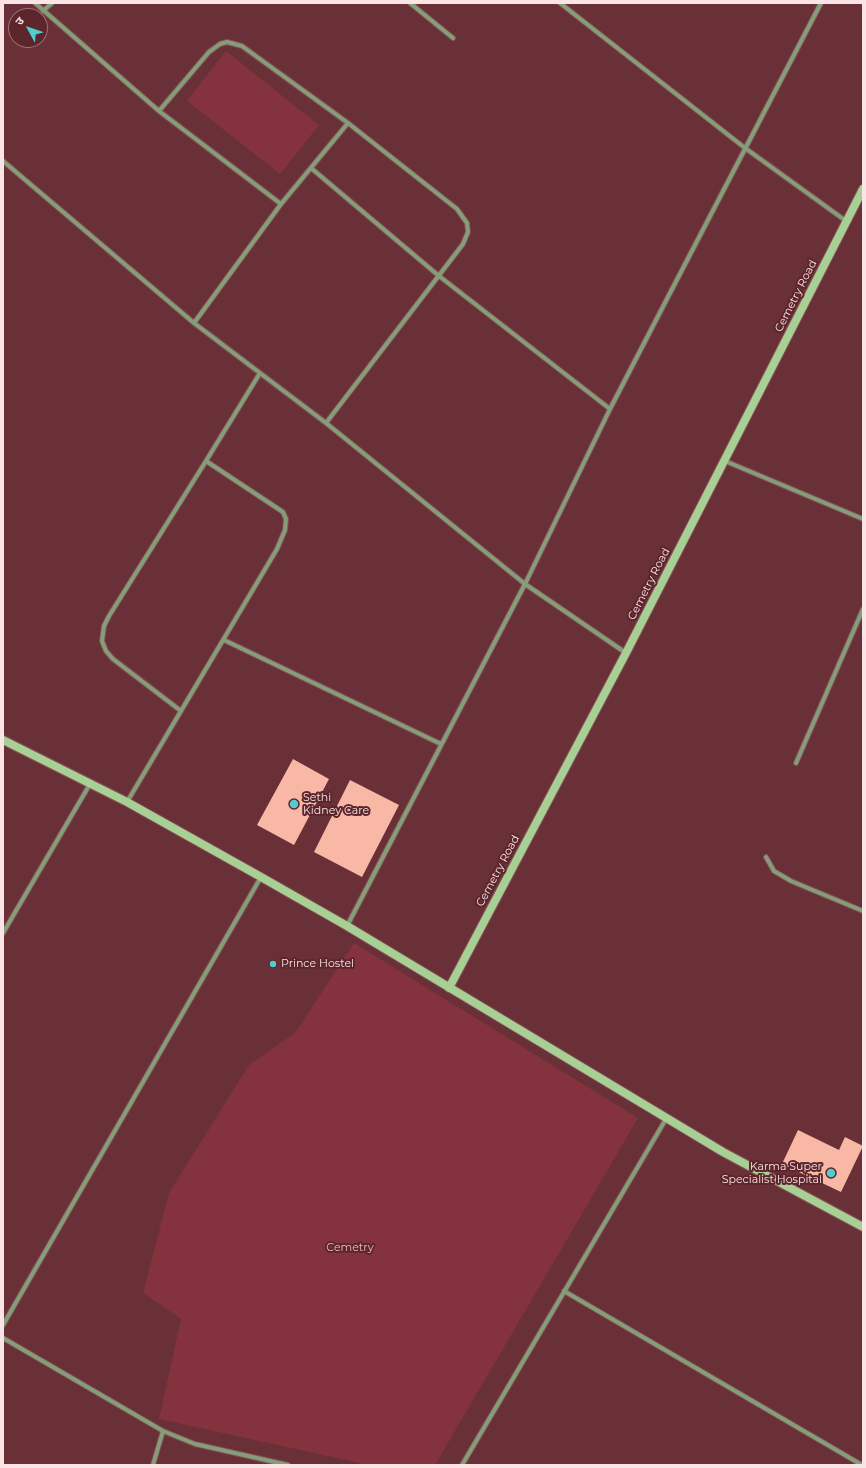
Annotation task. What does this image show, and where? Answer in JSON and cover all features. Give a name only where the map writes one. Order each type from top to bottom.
[{"type":"street","points":[[410,3],[453,38]]},
{"type":"street","points":[[560,3],[745,148],[846,221]]},
{"type":"street","points":[[347,926],[525,584],[610,409],[821,3]]},
{"type":"street","points":[[48,15],[159,111],[281,204]]},
{"type":"street","points":[[159,111],[209,52],[220,44],[227,42],[242,46],[441,195],[457,209],[467,223],[468,232],[463,244],[326,423]]},
{"type":"street","points":[[194,322],[281,204],[348,124]]},
{"type":"street","points":[[3,161],[194,322],[326,423],[525,584],[626,653]]},
{"type":"street","points":[[311,168],[439,276],[610,409]]},
{"type":"street","name":"Cemetry Road","points":[[449,988],[725,462],[863,189]]},
{"type":"street","points":[[181,711],[113,659],[106,651],[102,640],[104,626],[260,373]]},
{"type":"street","points":[[127,802],[277,549],[285,530],[286,519],[283,512],[206,461]]},
{"type":"street","points":[[725,462],[863,519]]},
{"type":"street","points":[[796,763],[863,609]]},
{"type":"street","points":[[224,640],[441,744]]},
{"type":"street","points":[[3,740],[127,802],[261,877],[347,926],[666,1119],[723,1152],[863,1227]]},
{"type":"street","points":[[3,933],[90,784]]},
{"type":"street","points":[[766,857],[774,871],[791,881],[863,911]]},
{"type":"street","points":[[3,1325],[261,877]]},
{"type":"street","points":[[462,1465],[666,1119]]},
{"type":"street","points":[[564,1291],[862,1465]]},
{"type":"street","points":[[3,1338],[163,1431],[194,1444],[288,1465]]},
{"type":"street","points":[[153,1465],[163,1431]]},
{"type":"green space","points":[[226,51],[319,125],[280,174],[187,101]]},
{"type":"green space","name":"Cemetry","points":[[354,943],[638,1118],[435,1465],[369,1465],[159,1419],[181,1319],[143,1293],[169,1193],[249,1065],[295,1033]]},
{"type":"building","points":[[293,759],[329,779],[294,845],[257,825]]},
{"type":"building","points":[[350,780],[399,805],[362,877],[314,852]]},
{"type":"building","points":[[798,1130],[839,1150],[845,1137],[863,1146],[841,1192],[782,1164]]},
{"type":"place","name":"Sethi Kidney Care","points":[[294,804]]},
{"type":"place","name":"Prince Hostel","points":[[273,964]]},
{"type":"place","name":"Karma Super Specialist Hospital","points":[[831,1173]]}]
